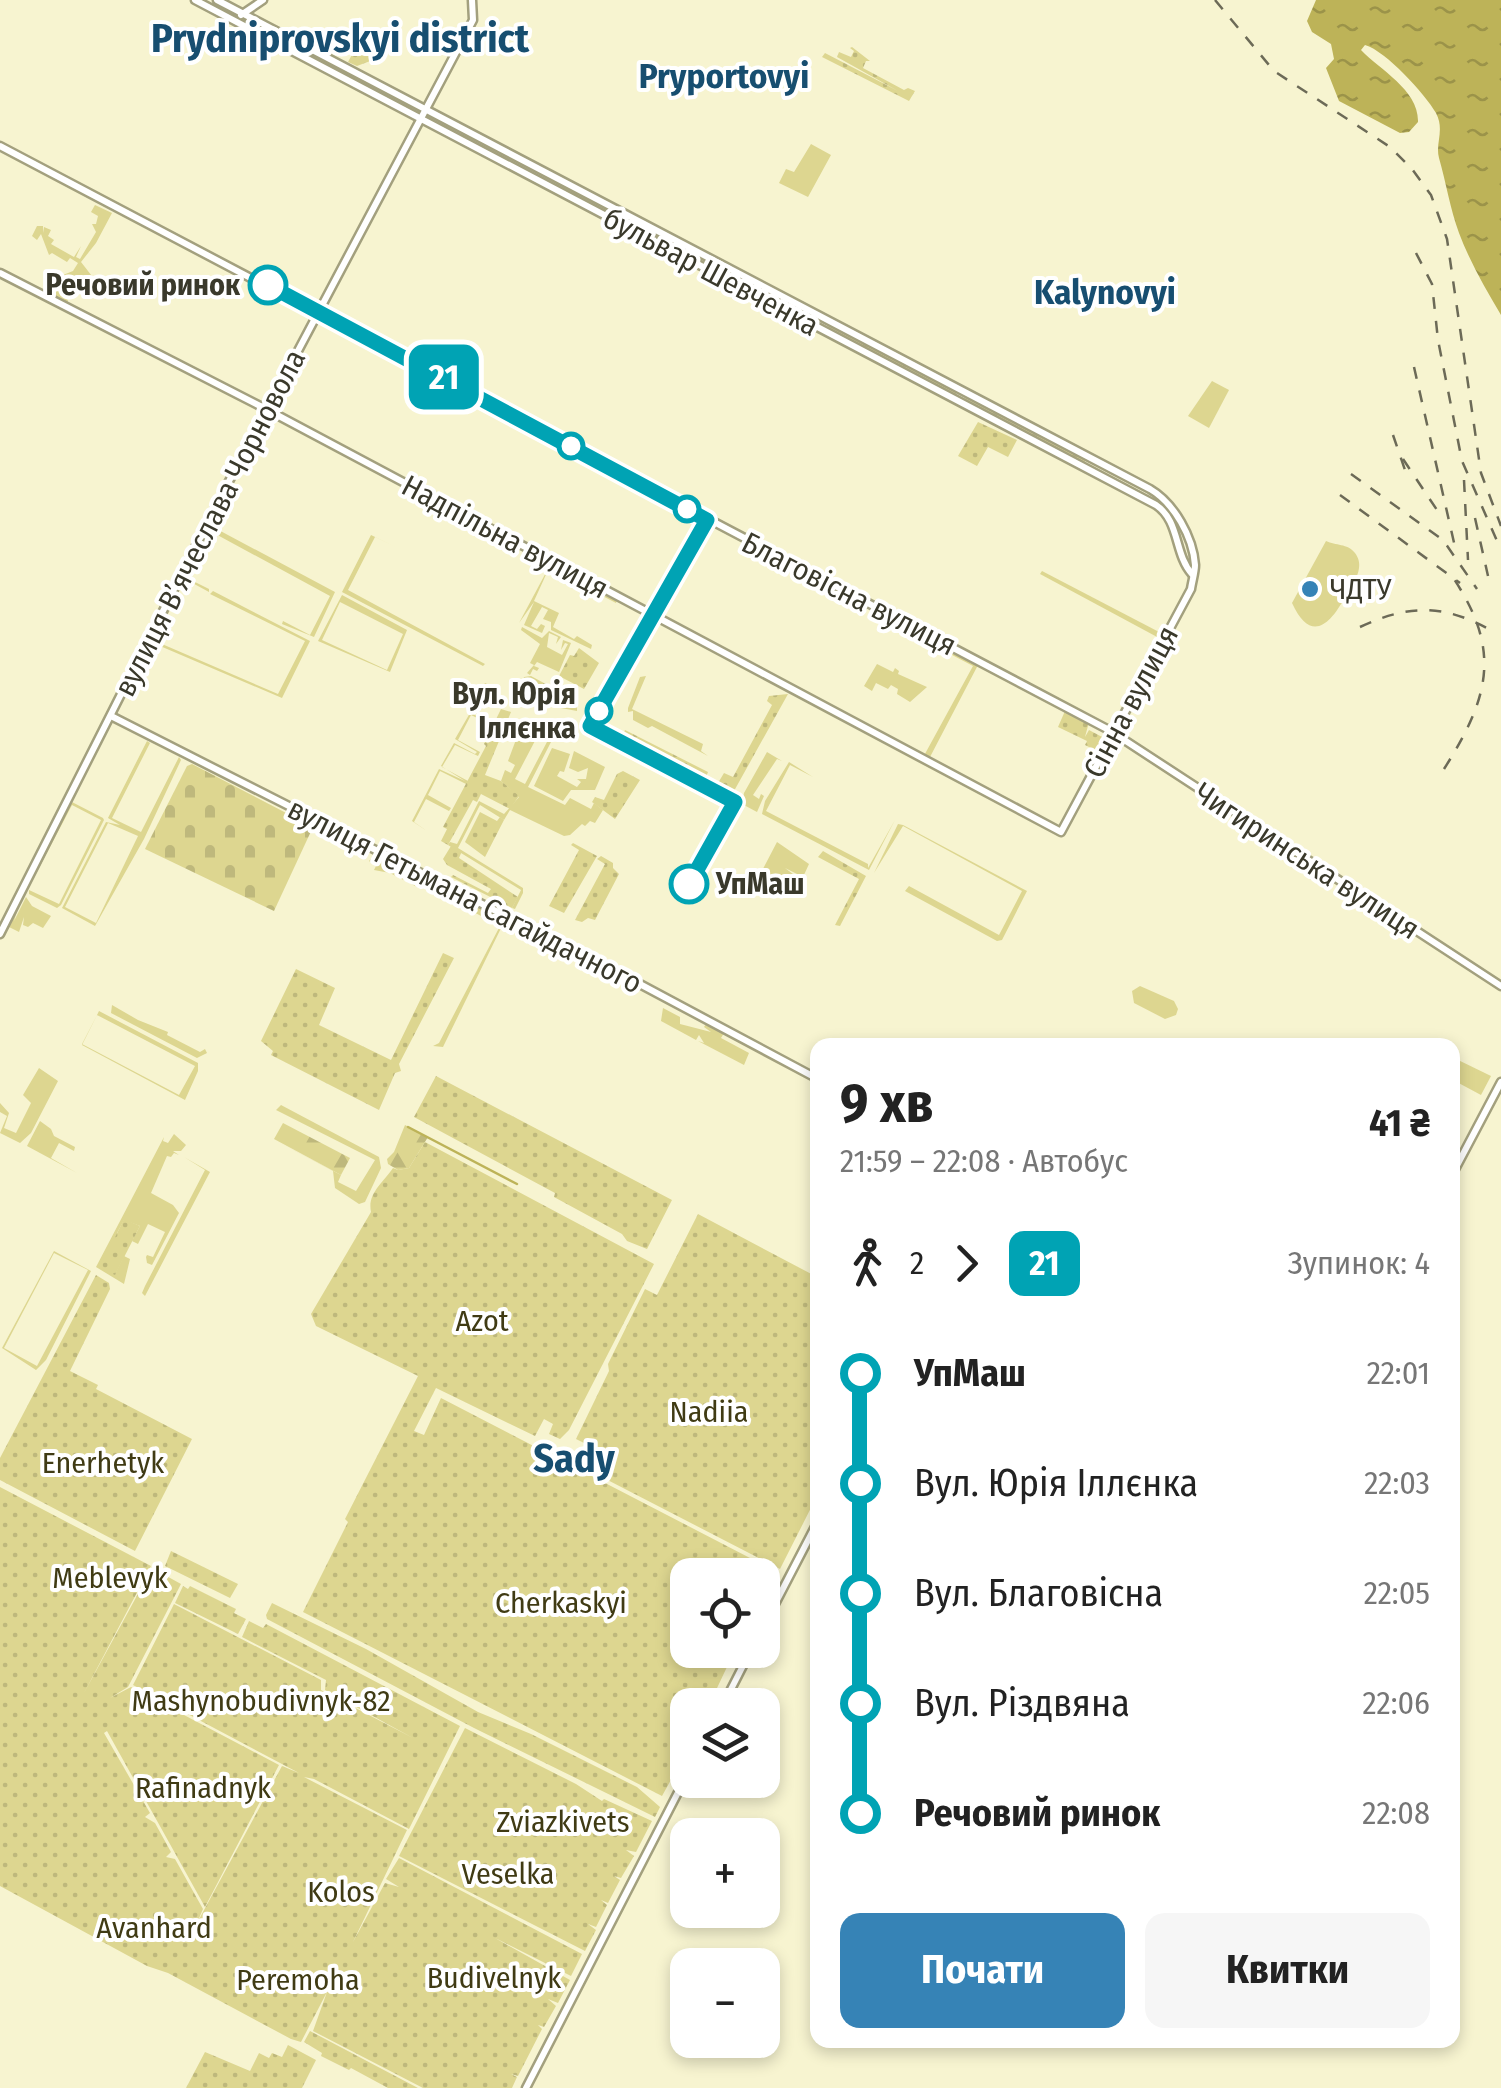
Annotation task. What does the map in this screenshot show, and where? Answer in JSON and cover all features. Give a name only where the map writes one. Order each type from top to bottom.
[{"type":"main road","name":"бульвар Шевченка","points":[[195,0],[1163,510]]},
{"type":"main road","name":"бульвар Шевченка","points":[[217,0],[1150,489],[1168,502]]},
{"type":"main road","points":[[231,19],[262,0]]},
{"type":"main road","name":"вулиця Вʼячеслава Чорновола","points":[[0,934],[267,410],[474,20],[474,4]]},
{"type":"main road","name":"Благовісна вулиця","points":[[0,146],[1115,733]]},
{"type":"main road","name":"Надпільна вулиця","points":[[0,272],[1062,832]]},
{"type":"main road","points":[[1168,502],[1179,517],[1194,572],[1186,568],[1171,522],[1163,510],[1168,502]]},
{"type":"main road","name":"Сінна вулиця","points":[[1062,832],[1191,589],[1194,572]]},
{"type":"main road","name":"вулиця Гетьмана Сагайдачного","points":[[111,716],[636,982],[810,1075]]},
{"type":"main road","name":"Чигиринська вулиця","points":[[1115,733],[1501,986]]},
{"type":"main road","points":[[1460,1160],[1501,1082]]},
{"type":"main road","points":[[780,1594],[810,1536]]},
{"type":"main road","points":[[526,2088],[676,1798]]},
{"type":"green space","points":[[362,36],[388,48],[386,55],[357,66],[348,62]]},
{"type":"green space","points":[[852,47],[870,61],[863,68],[904,90],[915,91],[909,101],[822,57],[825,53],[898,91],[837,57],[839,52],[851,57]]},
{"type":"green space","points":[[811,144],[831,155],[808,197],[779,183],[786,169],[794,172]]},
{"type":"green space","points":[[558,182],[701,259],[697,262],[556,186]]},
{"type":"green space","points":[[95,205],[112,213],[81,262],[95,280],[86,278],[86,283],[71,276],[60,295],[68,300],[67,304],[49,293],[78,263],[49,255],[41,234],[37,240],[32,236],[37,226],[43,226],[43,233],[44,227],[51,230],[51,244],[74,257],[81,246],[76,257],[80,259],[96,232],[92,224],[96,224],[98,216],[91,212]]},
{"type":"green space","points":[[828,325],[956,394],[954,397],[828,331]]},
{"type":"green space","points":[[1212,381],[1229,390],[1209,428],[1188,416]]},
{"type":"green space","points":[[965,398],[1084,458],[1084,464],[964,401]]},
{"type":"green space","points":[[978,422],[1017,440],[1008,457],[988,447],[977,466],[958,456]]},
{"type":"green space","points":[[212,526],[211,530],[213,527],[335,592],[314,637],[282,624],[283,621],[310,635],[330,596],[210,531],[197,555]]},
{"type":"green space","points":[[371,535],[396,547],[375,537],[348,590],[483,666],[342,592]]},
{"type":"green space","points":[[1326,541],[1352,550],[1359,568],[1332,616],[1319,626],[1312,626],[1292,603]]},
{"type":"green space","points":[[550,565],[617,600],[616,603],[549,568],[534,601],[559,613],[553,627],[574,639],[577,636],[592,645],[591,649],[551,630],[551,622],[543,619],[548,610],[542,607],[531,626],[545,626],[542,633],[524,625],[534,602],[519,623]]},
{"type":"green space","points":[[1042,571],[1161,633],[1159,638],[1040,574]]},
{"type":"green space","points":[[185,577],[209,592],[185,579],[155,641],[278,694],[305,641],[210,594],[213,591],[310,641],[282,698],[153,643]]},
{"type":"green space","points":[[342,595],[407,630],[390,672],[318,641]],"holes":[[[340,602],[403,634],[387,670],[322,640]]]},
{"type":"green space","points":[[901,624],[978,665],[930,757],[924,756],[973,666],[897,626]]},
{"type":"green space","points":[[522,627],[542,638],[549,631],[561,637],[556,644],[558,637],[549,633],[547,647],[562,655],[568,644],[561,650],[563,640],[571,643],[559,672],[537,662],[537,671],[527,673],[534,665],[530,663],[540,644]]},
{"type":"green space","points":[[579,648],[599,663],[584,689],[559,676],[570,655],[574,656]]},
{"type":"green space","points":[[877,664],[893,672],[895,668],[898,674],[927,687],[910,702],[891,685],[888,689],[876,683],[872,691],[864,686]]},
{"type":"green space","points":[[531,676],[577,701],[577,711],[561,708],[521,687],[524,677]]},
{"type":"green space","points":[[646,676],[632,709],[703,744],[701,751],[708,756],[633,720],[633,711],[628,712],[628,708],[640,677]]},
{"type":"green space","points":[[487,684],[474,711],[496,722],[494,726],[471,715],[458,740],[480,752],[478,756],[455,745],[442,767],[454,743],[477,752],[455,739],[470,713],[484,719],[470,710]]},
{"type":"green space","points":[[788,694],[734,791],[718,783],[724,773],[733,777],[772,705],[767,701],[769,696]]},
{"type":"green space","points":[[501,709],[511,712],[485,775],[501,781],[519,796],[510,809],[481,794],[477,802],[473,800],[448,845],[441,841],[447,829],[443,827]]},
{"type":"green space","points":[[1065,711],[1089,722],[1085,737],[1089,730],[1104,738],[1097,751],[1085,745],[1087,741],[1058,727]]},
{"type":"green space","points":[[520,729],[537,737],[515,779],[525,784],[548,740],[543,736],[551,742],[528,787],[565,805],[570,798],[591,809],[594,803],[603,810],[595,823],[582,824],[564,836],[510,810],[504,820],[480,805],[458,848],[523,888],[515,909],[512,908],[521,890],[448,845],[457,844],[479,801],[504,814],[519,797],[501,781],[505,770],[511,773],[515,765],[508,761]]},
{"type":"green space","points":[[625,730],[708,772],[710,784],[622,737]]},
{"type":"green space","points":[[147,741],[150,743],[112,818],[141,832],[179,757],[181,760],[144,839],[95,926],[62,908],[106,822],[120,825],[108,818]],"holes":[[[108,823],[138,836],[96,923],[65,907]]]},
{"type":"green space","points":[[552,748],[570,754],[564,772],[557,776],[577,787],[581,782],[577,779],[586,779],[588,768],[578,772],[569,768],[574,751],[605,767],[595,790],[571,790],[563,801],[534,786]]},
{"type":"green space","points":[[767,752],[782,761],[777,759],[753,795],[759,799],[761,794],[764,796],[757,812],[742,804]]},
{"type":"green space","points":[[789,762],[813,777],[790,765],[766,811],[868,864],[868,868],[895,820],[869,870],[762,814],[765,801]]},
{"type":"green space","points":[[192,764],[313,827],[274,911],[145,849],[187,766]]},
{"type":"green space","points":[[439,769],[465,781],[446,769],[468,781],[466,784],[440,771],[428,795],[451,808],[449,811],[426,799],[414,822],[427,831],[412,821]]},
{"type":"green space","points":[[623,771],[640,780],[615,819],[592,802],[595,797],[604,800],[617,774]]},
{"type":"green space","points":[[70,801],[104,820],[57,908],[29,894],[29,890],[59,904],[101,820],[72,805],[28,889]]},
{"type":"green space","points":[[480,812],[497,821],[500,817],[504,820],[485,857],[465,842]]},
{"type":"green space","points":[[898,824],[903,825],[1027,891],[1002,940],[997,941],[905,891],[909,886],[999,935],[1022,891],[903,826],[874,873]]},
{"type":"green space","points":[[777,842],[809,864],[803,877],[785,868],[793,874],[788,883],[779,879],[771,895],[754,886]]},
{"type":"green space","points":[[573,843],[597,856],[564,913],[549,906],[579,850]]},
{"type":"green space","points":[[451,846],[462,851],[459,858],[518,897],[512,908],[451,877],[488,893],[491,889],[447,865],[443,859]]},
{"type":"green space","points":[[823,851],[866,876],[840,926],[835,925],[859,879],[818,857]]},
{"type":"green space","points":[[376,853],[419,875],[417,887],[390,873],[374,870],[376,866],[369,861]]},
{"type":"green space","points":[[601,856],[613,863],[619,874],[595,920],[575,920],[605,864],[597,859]]},
{"type":"green space","points":[[26,897],[32,906],[51,916],[43,928],[33,923],[23,925],[24,917],[19,932],[7,926],[21,899],[14,921]]},
{"type":"green space","points":[[468,900],[504,922],[443,1047],[433,1046],[439,1043],[500,926],[466,908]]},
{"type":"green space","points":[[443,953],[454,958],[379,1110],[271,1055],[273,1051],[261,1041],[296,969],[335,988],[319,1025],[391,1060]]},
{"type":"green space","points":[[1140,986],[1174,1001],[1176,1015],[1165,1019],[1134,1003],[1132,991]]},
{"type":"green space","points":[[112,1005],[207,1053],[197,1058],[111,1013]]},
{"type":"green space","points":[[663,1008],[680,1017],[680,1024],[711,1032],[704,1027],[706,1024],[724,1033],[721,1038],[749,1053],[744,1065],[698,1041],[704,1043],[699,1035],[696,1040],[661,1021]]},
{"type":"green space","points":[[99,1011],[198,1063],[185,1100],[82,1045],[179,1095],[195,1066],[97,1015]]},
{"type":"green space","points":[[1460,1061],[1491,1076],[1481,1095],[1460,1084]]},
{"type":"green space","points":[[39,1068],[58,1081],[31,1133],[20,1143],[0,1133],[7,1116],[0,1112],[0,1103],[9,1113],[4,1128],[16,1133],[31,1103],[23,1095]]},
{"type":"green space","points":[[436,1076],[672,1200],[647,1249],[554,1197],[555,1193],[414,1117]]},
{"type":"green space","points":[[281,1105],[379,1157],[381,1168],[365,1202],[359,1204],[335,1188],[333,1171],[274,1140],[341,1175],[338,1182],[356,1191],[375,1160],[276,1110]]},
{"type":"green space","points":[[40,1121],[54,1136],[75,1147],[74,1151],[59,1143],[51,1158],[77,1173],[27,1146]]},
{"type":"green space","points":[[283,1123],[350,1158],[341,1175],[274,1139]]},
{"type":"green space","points":[[405,1125],[428,1137],[409,1168],[398,1170],[387,1159]]},
{"type":"green space","points":[[174,1134],[186,1145],[181,1151],[173,1151],[179,1155],[167,1156],[151,1193],[173,1205],[179,1213],[152,1265],[146,1257],[153,1257],[165,1232],[148,1224],[138,1244],[132,1241],[140,1226],[124,1220],[117,1233],[115,1274],[124,1256],[130,1259],[124,1284],[96,1267],[164,1137],[163,1141],[168,1143]]},
{"type":"green space","points":[[425,1142],[654,1264],[569,1430],[560,1439],[549,1434],[553,1424],[544,1419],[535,1436],[436,1388],[414,1431],[424,1435],[441,1398],[750,1558],[670,1558],[670,1668],[726,1668],[717,1688],[670,1688],[670,1782],[662,1796],[303,1612],[418,1376],[316,1326],[311,1314],[371,1212],[371,1199],[377,1188],[393,1168],[409,1168]]},
{"type":"green space","points":[[184,1157],[210,1172],[145,1296],[145,1286],[205,1170]]},
{"type":"green space","name":"Nadiia","points":[[698,1214],[810,1273],[810,1510],[780,1569],[780,1558],[759,1558],[594,1473],[601,1459],[590,1452],[592,1447],[576,1439],[645,1289],[657,1295]]},
{"type":"green space","points":[[124,1219],[140,1226],[115,1275],[100,1268]]},
{"type":"green space","points":[[54,1251],[91,1271],[46,1360],[36,1370],[2,1348]],"holes":[[[54,1253],[88,1270],[37,1366],[4,1348]]]},
{"type":"green space","name":"Enerhetyk","points":[[96,1275],[109,1283],[110,1289],[70,1371],[98,1385],[96,1389],[192,1439],[135,1551],[0,1480],[0,1458]]},
{"type":"green space","points":[[0,1487],[151,1566],[84,1693],[152,1568],[181,1584],[128,1687],[110,1698],[131,1687],[279,1765],[205,1907],[107,1731],[104,1733],[150,1813],[145,1817],[155,1823],[171,1852],[166,1857],[175,1859],[203,1909],[197,1923],[282,1766],[299,1773],[133,1685],[174,1604],[321,1680],[321,1690],[413,1738],[325,1690],[326,1680],[242,1637],[249,1621],[263,1628],[266,1624],[460,1726],[409,1829],[304,1777],[407,1830],[353,1942],[385,1883],[399,1887],[386,1879],[399,1858],[582,1954],[571,1976],[495,1938],[570,1980],[558,2003],[548,1999],[556,2006],[544,2027],[538,2025],[542,2029],[518,2076],[511,2074],[517,2077],[512,2088],[423,2088],[313,2031],[327,1992],[301,2042],[291,2039],[0,1886]]},
{"type":"green space","name":"Mashynobudivnyk-82","points":[[171,1551],[238,1584],[230,1598],[165,1566]]},
{"type":"green space","name":"Mashynobudivnyk-82","points":[[183,1586],[236,1609],[234,1613],[246,1619],[238,1634],[175,1603]]},
{"type":"green space","points":[[272,1603],[366,1649],[478,1712],[637,1787],[660,1807],[655,1817],[267,1619]]},
{"type":"green space","points":[[465,1728],[602,1801],[652,1821],[636,1852],[626,1850],[634,1856],[621,1878],[614,1876],[620,1880],[608,1903],[601,1900],[607,1905],[596,1927],[588,1924],[596,1930],[585,1951],[399,1856]]},
{"type":"green space","points":[[310,2031],[418,2088],[388,2088],[321,2056],[304,2042]]},
{"type":"green space","points":[[288,2045],[316,2060],[302,2088],[186,2088],[205,2052],[250,2071],[259,2053],[269,2058],[272,2053],[282,2057]]},
{"type":"water","points":[[1316,0],[1501,0],[1501,315],[1456,224],[1439,158],[1440,125],[1436,113],[1404,74],[1365,45],[1361,50],[1412,100],[1418,122],[1409,132],[1400,133],[1339,101],[1326,68],[1334,59],[1331,44],[1312,32],[1307,21]]},
{"type":"waterway","points":[[408,1127],[517,1184]]},
{"type":"railway","points":[[1215,0],[1274,71],[1390,147],[1431,195],[1447,239],[1481,473],[1501,526]]},
{"type":"railway","points":[[1416,253],[1432,284],[1438,340],[1462,461],[1501,550]]},
{"type":"railway","points":[[1414,367],[1455,547]]},
{"type":"railway","points":[[1393,435],[1405,470]]},
{"type":"railway","points":[[1403,459],[1439,513]]},
{"type":"railway","points":[[1351,474],[1443,540],[1477,589]]},
{"type":"railway","points":[[1464,480],[1468,560]]},
{"type":"railway","points":[[1340,495],[1460,583]]},
{"type":"railway","points":[[1475,518],[1488,576]]},
{"type":"railway","points":[[1444,769],[1472,718],[1484,672],[1478,627],[1452,576]]},
{"type":"railway","points":[[1360,627],[1395,614],[1427,610],[1458,616],[1492,631]]},
{"type":"bus line","name":"21","points":[[268,285],[707,520],[590,726],[735,802],[689,884]]},
{"type":"place","name":"Речовий ринок","points":[[268,285]]},
{"type":"place","name":"ЧДТУ","points":[[1310,589]]},
{"type":"place","name":"Вул. Юрія Іллєнка","points":[[599,711]]},
{"type":"place","name":"УпМаш","points":[[689,884]]},
{"type":"district","name":"Prydniprovskyi district","points":[[340,38]]},
{"type":"district","name":"Pryportovyi","points":[[724,76]]},
{"type":"district","name":"Kalynovyi","points":[[1105,292]]},
{"type":"district","name":"Sady","points":[[574,1458]]},
{"type":"park label","name":"Azot","points":[[482,1321]]},
{"type":"park label","name":"Meblevyk","points":[[110,1578]]},
{"type":"park label","name":"Cherkaskyi","points":[[561,1603]]},
{"type":"park label","name":"Rafinadnyk","points":[[203,1788]]},
{"type":"park label","name":"Zviazkivets","points":[[563,1822]]},
{"type":"park label","name":"Veselka","points":[[508,1874]]},
{"type":"park label","name":"Kolos","points":[[341,1892]]},
{"type":"park label","name":"Avanhard","points":[[154,1928]]},
{"type":"park label","name":"Budivelnyk","points":[[494,1978]]},
{"type":"park label","name":"Peremoha","points":[[298,1980]]}]
